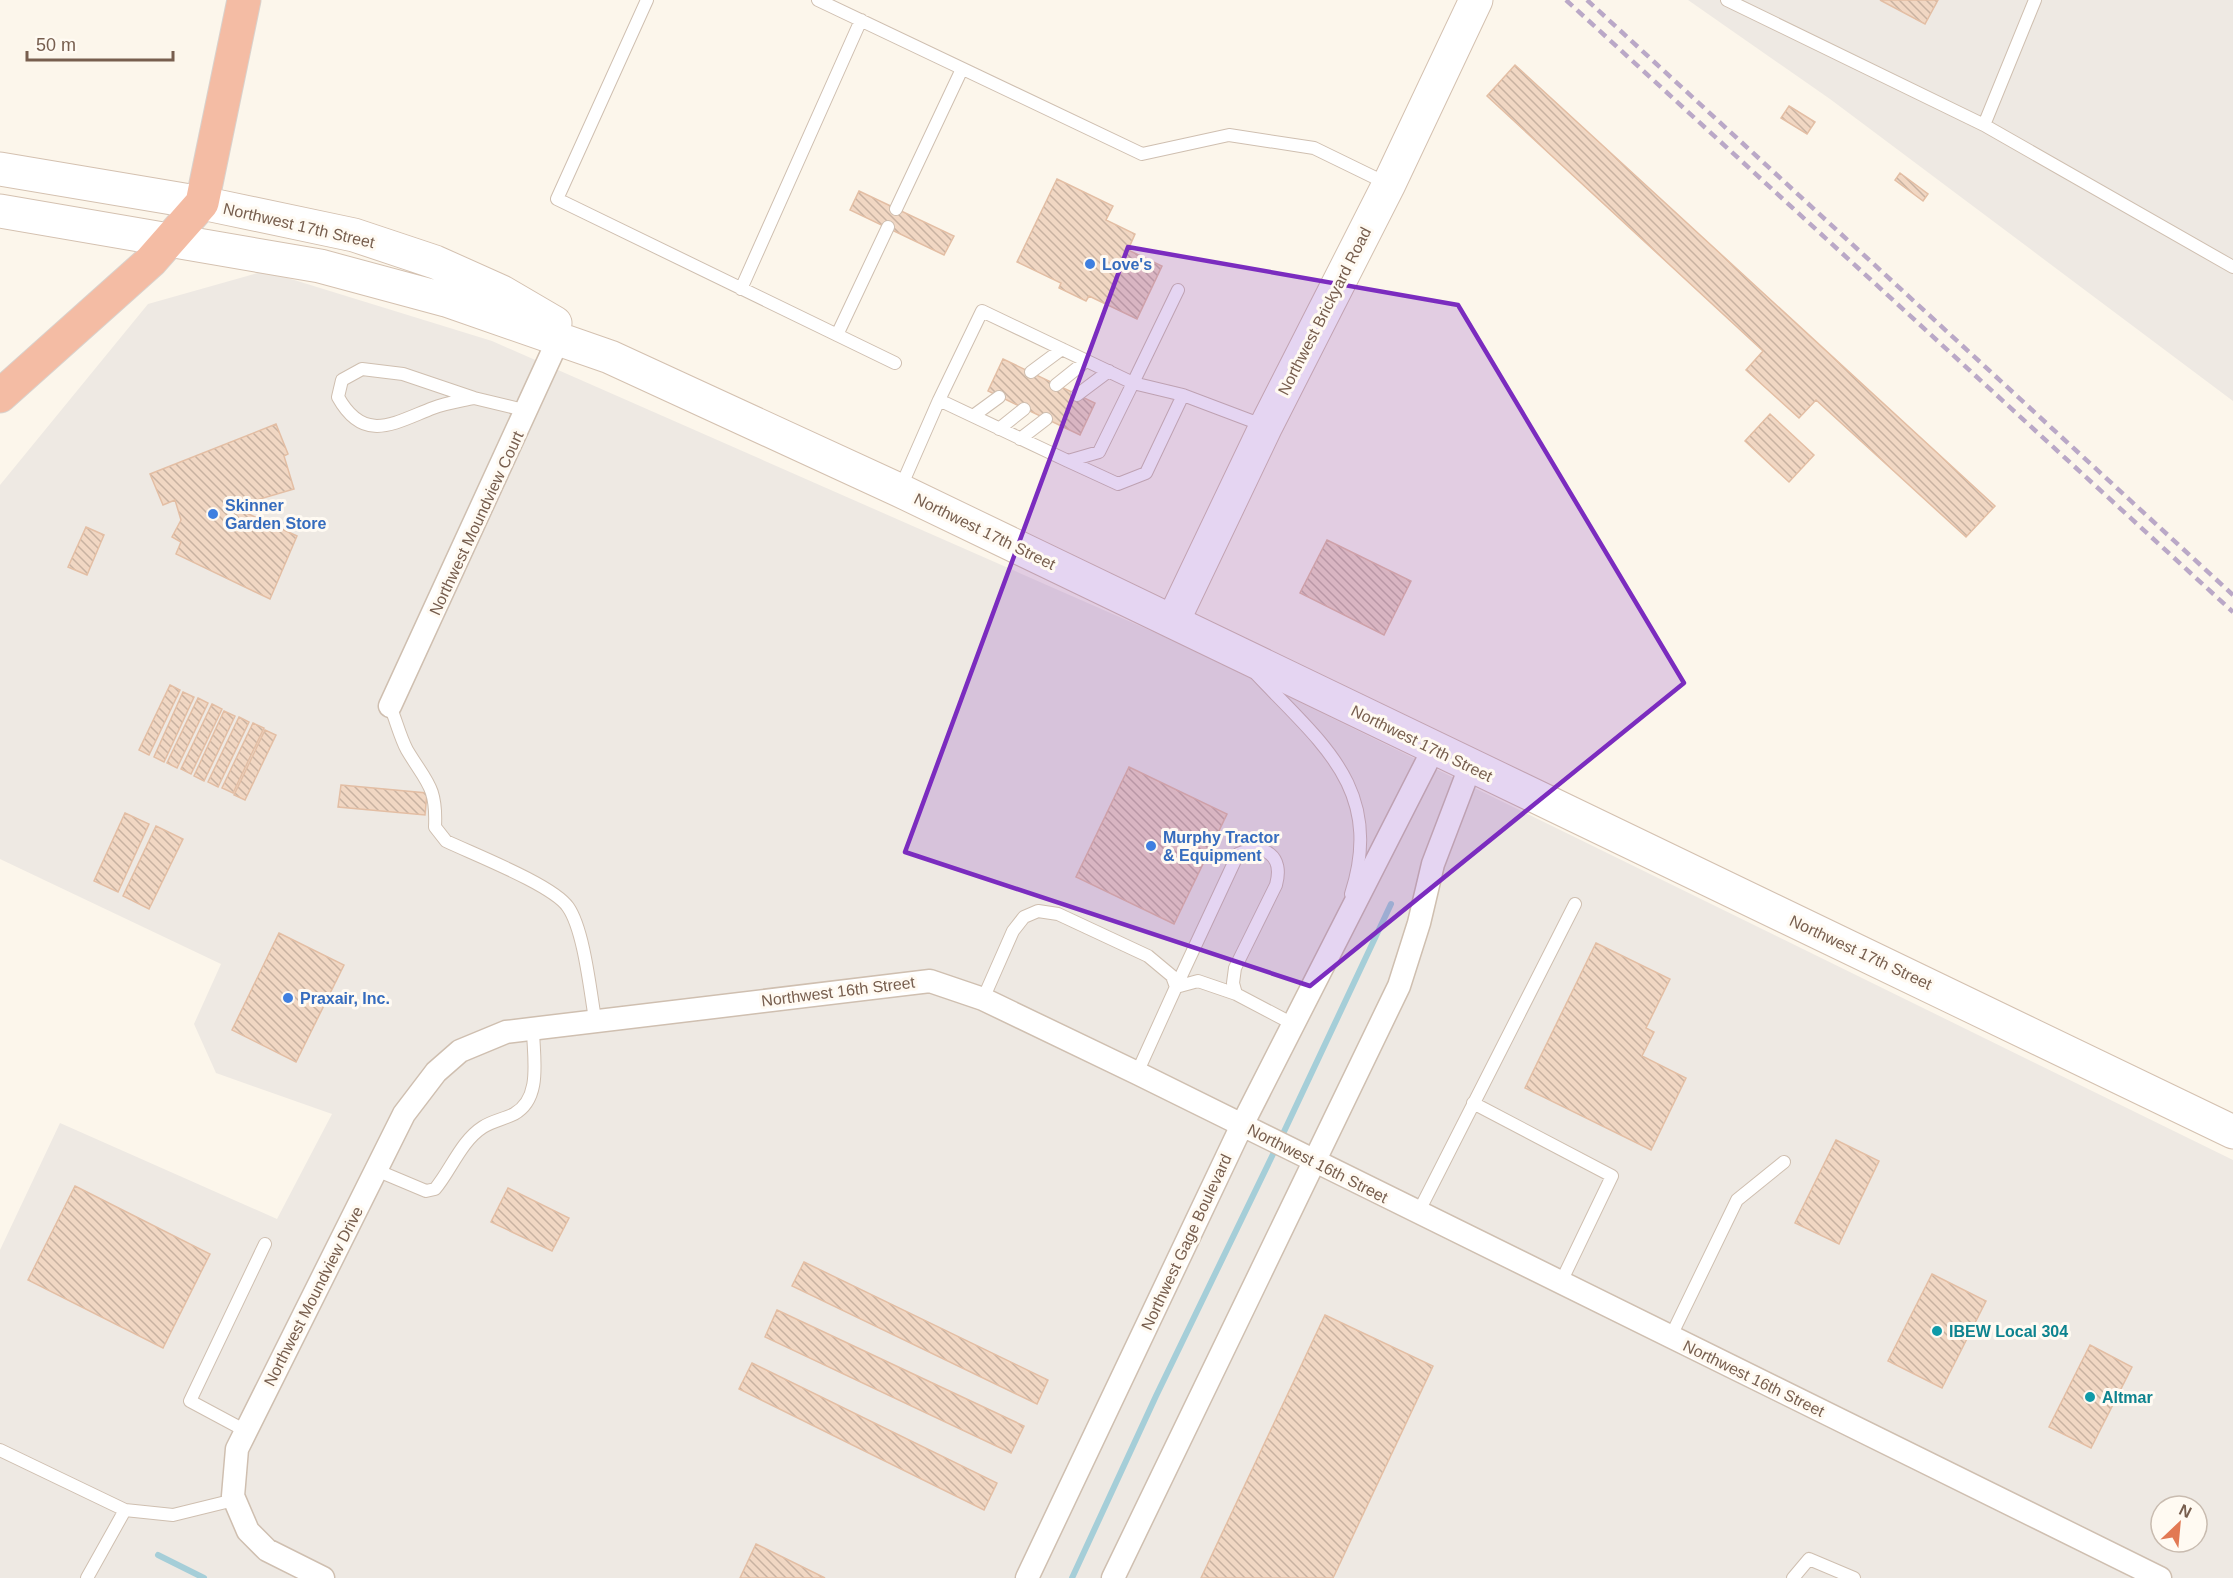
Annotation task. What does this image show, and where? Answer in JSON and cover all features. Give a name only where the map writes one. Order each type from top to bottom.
[{"type":"highway","points":[[0,396],[151,261],[202,203],[244,0]]},
{"type":"main road","name":"Northwest Brickyard Road","points":[[1173,621],[1266,426],[1389,184],[1476,0]]},
{"type":"main road","name":"Northwest 17th Street","points":[[0,169],[202,203],[354,235],[435,262],[502,292],[610,357]]},
{"type":"main road","name":"Northwest 17th Street","points":[[0,211],[320,266],[446,300],[610,357],[899,490],[1470,767],[2233,1132]]},
{"type":"street","name":"Northwest Moundview Court","points":[[390,706],[528,411],[559,338]]},
{"type":"street","name":"Northwest Gage Boulevard","points":[[1027,1578],[1242,1125],[1434,748]]},
{"type":"street","points":[[1113,1578],[1399,986],[1419,923],[1433,864],[1470,767]]},
{"type":"street","name":"Northwest 16th Street","points":[[436,1072],[460,1051],[506,1032],[595,1019],[930,981],[983,999],[1137,1073],[1313,1162],[2160,1578]]},
{"type":"street","name":"Northwest Moundview Drive","points":[[323,1578],[267,1550],[248,1531],[234,1500],[237,1449],[404,1114],[436,1072]]},
{"type":"lane","points":[[647,0],[556,200],[895,363]]},
{"type":"lane","points":[[818,0],[1142,154],[1229,135],[1314,147],[1389,184]]},
{"type":"lane","points":[[1727,0],[1984,125],[2233,267]]},
{"type":"lane","points":[[1984,125],[2035,0]]},
{"type":"lane","points":[[741,288],[861,20]]},
{"type":"lane","points":[[896,209],[962,69]]},
{"type":"lane","points":[[837,335],[888,227]]},
{"type":"lane","points":[[1068,461],[1099,452],[1178,290]]},
{"type":"lane","points":[[899,490],[982,312],[1133,382],[1183,395],[1266,426]]},
{"type":"lane","points":[[1031,372],[1062,349]]},
{"type":"lane","points":[[1056,385],[1086,361]]},
{"type":"lane","points":[[474,398],[435,407],[383,427],[364,423],[348,414],[338,397],[342,380],[362,369],[403,374],[474,398],[528,411]]},
{"type":"lane","points":[[1077,395],[1108,371]]},
{"type":"lane","points":[[939,400],[1118,483],[1146,473],[1183,395]]},
{"type":"lane","points":[[973,416],[999,397]]},
{"type":"lane","points":[[999,429],[1024,409]]},
{"type":"lane","points":[[1020,439],[1046,419]]},
{"type":"lane","points":[[1238,654],[1333,755],[1342,769],[1354,798],[1359,817],[1354,884],[1336,941]]},
{"type":"lane","points":[[390,706],[407,749],[425,775],[436,801],[435,827],[446,841],[545,889],[567,906],[577,926],[595,1019]]},
{"type":"lane","points":[[1137,1073],[1238,854],[1251,848],[1265,850],[1275,859],[1280,871],[1276,885],[1235,968],[1233,983],[1236,994]]},
{"type":"lane","points":[[1418,1213],[1575,904]]},
{"type":"lane","points":[[983,999],[1013,931],[1024,917],[1038,911],[1058,914],[1148,956],[1172,976],[1176,987]]},
{"type":"lane","points":[[1176,987],[1198,981],[1236,994],[1293,1023]]},
{"type":"lane","points":[[376,1170],[426,1191],[435,1190],[465,1145],[483,1127],[515,1114],[526,1104],[533,1093],[533,1028]]},
{"type":"lane","points":[[1473,1103],[1612,1176],[1561,1282]]},
{"type":"lane","points":[[1671,1336],[1737,1200],[1784,1162]]},
{"type":"lane","points":[[246,1431],[190,1401],[265,1244]]},
{"type":"lane","points":[[0,1450],[125,1510],[173,1515],[234,1500]]},
{"type":"lane","points":[[87,1578],[125,1510]]},
{"type":"lane","points":[[1793,1578],[1809,1559],[1854,1578]]},
{"type":"highlighted area","points":[[1128,247],[1458,305],[1684,683],[1310,986],[905,852]]},
{"type":"shaded area","points":[[1688,0],[2233,0],[2233,401],[1830,99]]},
{"type":"shaded area","points":[[265,271],[492,341],[1181,644],[2233,1160],[2233,1578],[0,1578],[0,1250],[60,1123],[277,1219],[332,1114],[216,1073],[194,1024],[221,964],[0,859],[0,485],[148,304]]},
{"type":"building","points":[[1880,0],[1938,0],[1925,24]]},
{"type":"building","points":[[1515,65],[1995,506],[1966,537],[1816,400],[1799,418],[1746,370],[1763,351],[1487,96]]},
{"type":"building","points":[[1789,106],[1815,122],[1807,134],[1781,118]]},
{"type":"building","points":[[1900,173],[1928,194],[1923,201],[1895,180]]},
{"type":"building","points":[[1057,179],[1113,206],[1106,220],[1135,234],[1128,250],[1162,266],[1137,319],[1089,296],[1086,301],[1059,288],[1061,283],[1017,262]]},
{"type":"building","points":[[859,191],[954,236],[944,255],[850,210]]},
{"type":"building","points":[[1003,359],[1095,403],[1080,435],[988,391]]},
{"type":"building","points":[[1770,414],[1814,455],[1789,482],[1745,441]]},
{"type":"building","name":"Skinner Garden Store","points":[[276,424],[288,454],[284,456],[294,489],[233,507],[297,536],[270,599],[176,554],[181,542],[172,537],[181,520],[175,500],[163,505],[150,474]]},
{"type":"building","points":[[86,527],[104,535],[87,575],[68,567]]},
{"type":"building","points":[[1327,540],[1411,581],[1384,635],[1300,593]]},
{"type":"building","points":[[170,685],[180,690],[149,755],[139,750]]},
{"type":"building","points":[[183,692],[194,697],[164,762],[154,757]]},
{"type":"building","points":[[198,698],[208,703],[177,768],[167,763]]},
{"type":"building","points":[[212,704],[222,709],[191,774],[181,769]]},
{"type":"building","points":[[224,711],[235,716],[204,781],[194,776]]},
{"type":"building","points":[[239,717],[249,722],[218,787],[208,782]]},
{"type":"building","points":[[253,723],[264,728],[233,793],[222,788]]},
{"type":"building","points":[[265,730],[276,735],[245,800],[234,795]]},
{"type":"building","name":"Murphy Tractor & Equipment","points":[[1129,767],[1227,814],[1174,924],[1076,877]]},
{"type":"building","points":[[341,785],[427,793],[425,815],[338,807]]},
{"type":"building","points":[[125,813],[149,824],[118,892],[94,881]]},
{"type":"building","points":[[156,826],[183,839],[149,909],[123,896]]},
{"type":"building","name":"Praxair, Inc.","points":[[279,933],[344,965],[296,1062],[232,1030]]},
{"type":"building","points":[[1596,943],[1670,979],[1646,1028],[1654,1032],[1642,1056],[1686,1078],[1651,1150],[1525,1088]]},
{"type":"building","points":[[1836,1140],[1879,1161],[1839,1244],[1795,1223]]},
{"type":"building","points":[[75,1186],[210,1254],[163,1348],[28,1280]]},
{"type":"building","points":[[508,1188],[569,1218],[552,1251],[491,1222]]},
{"type":"building","points":[[804,1262],[1048,1380],[1037,1404],[792,1286]]},
{"type":"building","name":"IBEW Local 304","points":[[1932,1274],[1986,1301],[1942,1388],[1888,1361]]},
{"type":"building","points":[[777,1310],[1024,1426],[1011,1453],[765,1337]]},
{"type":"building","points":[[1325,1315],[1433,1366],[1333,1578],[1201,1578]]},
{"type":"building","name":"Altmar","points":[[2090,1345],[2132,1367],[2091,1448],[2049,1427]]},
{"type":"building","points":[[752,1363],[997,1483],[984,1510],[739,1389]]},
{"type":"building","points":[[756,1544],[825,1578],[740,1578]]},
{"type":"waterway","points":[[1281,1138],[1391,904]]},
{"type":"waterway","points":[[1072,1578],[1156,1396],[1276,1148]]},
{"type":"waterway","points":[[158,1555],[204,1578]]},
{"type":"railway","points":[[1566,0],[2233,612]]},
{"type":"railway","points":[[1587,0],[2233,595]]},
{"type":"place","name":"Love's","points":[[1090,264]]},
{"type":"place","name":"Skinner Garden Store","points":[[213,514]]},
{"type":"place","name":"Murphy Tractor & Equipment","points":[[1151,846]]},
{"type":"place","name":"Praxair, Inc.","points":[[288,998]]},
{"type":"place","name":"IBEW Local 304","points":[[1937,1331]]},
{"type":"place","name":"Altmar","points":[[2090,1397]]}]
